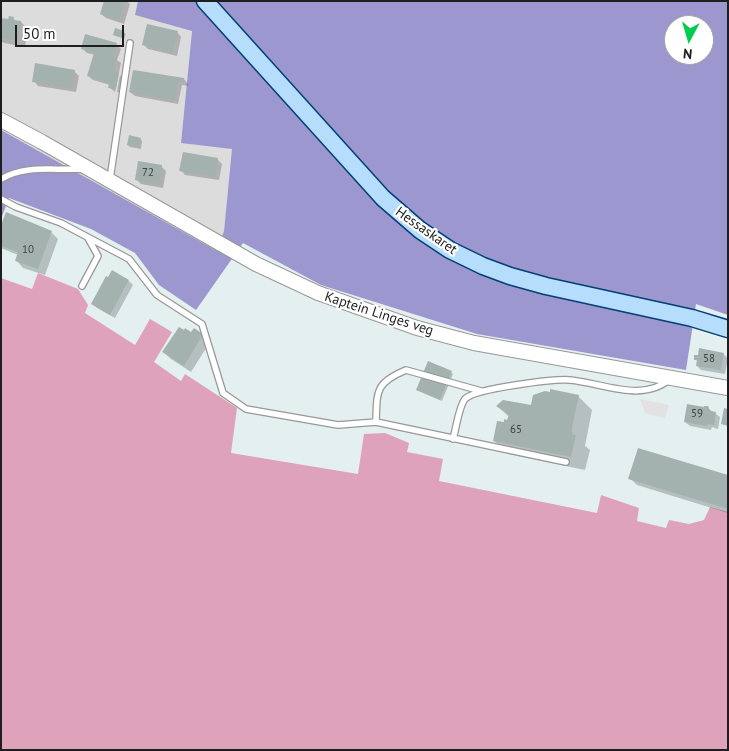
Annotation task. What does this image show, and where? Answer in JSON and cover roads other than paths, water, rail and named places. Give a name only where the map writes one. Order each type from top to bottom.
[{"type":"main road","name":"Hessaskaret","points":[[205,1],[356,171],[383,198],[420,230],[450,250],[482,266],[510,276],[546,286],[692,318],[728,329]]},
{"type":"street","name":"Kaptein Linges veg","points":[[1,120],[265,268],[318,293],[417,328],[474,342],[728,388]]},
{"type":"lane","points":[[109,181],[130,43]]},
{"type":"lane","points":[[1,178],[12,173],[33,169],[87,168]]},
{"type":"lane","points":[[1,199],[16,207],[61,223],[129,259],[157,295],[202,324],[223,393],[246,409],[338,425],[376,422],[566,462]]},
{"type":"lane","points":[[82,286],[98,256],[87,237]]},
{"type":"lane","points":[[376,422],[377,392],[390,377],[406,370],[481,391]]},
{"type":"lane","points":[[453,439],[463,402],[469,396],[481,391],[569,380],[642,392],[655,389],[672,378]]}]
